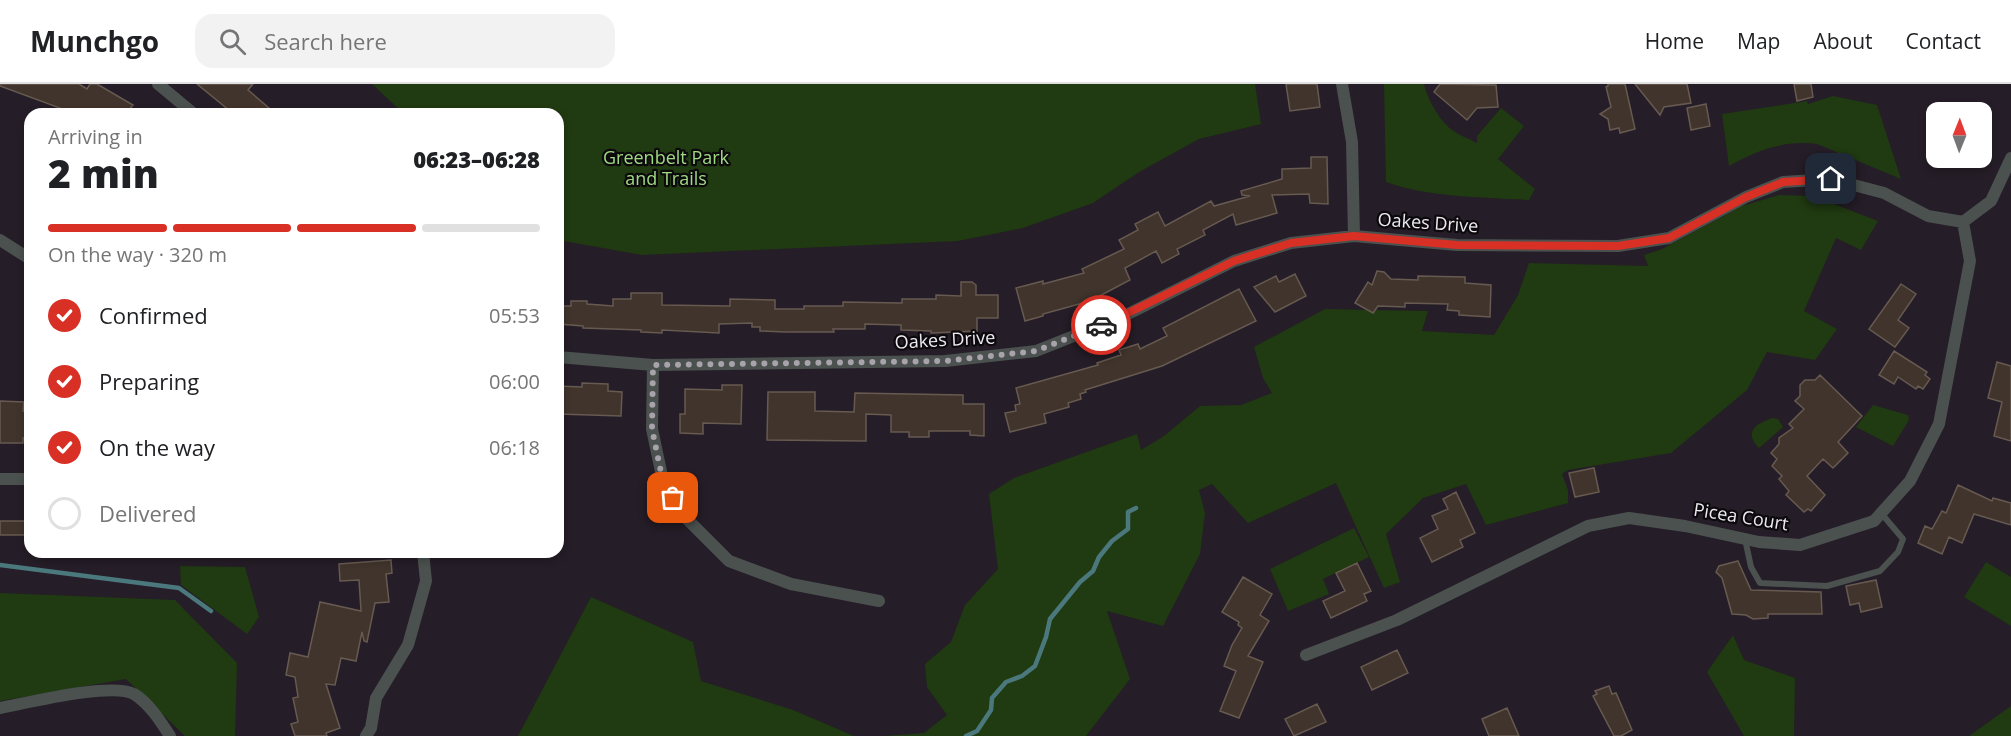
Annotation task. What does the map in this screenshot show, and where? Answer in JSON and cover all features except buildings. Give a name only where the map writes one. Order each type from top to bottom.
[{"type":"street","points":[[159,84],[187,108]]},
{"type":"street","points":[[1342,84],[1352,142],[1354,236]]},
{"type":"street","points":[[1963,222],[1991,201],[2011,158]]},
{"type":"street","name":"Oakes Drive","points":[[564,358],[653,365],[945,361],[1036,351],[1124,315],[1234,261],[1291,243],[1354,236],[1457,245],[1618,246],[1669,238],[1746,197],[1783,182],[1831,179],[1884,193],[1928,216],[1963,222]]},
{"type":"street","name":"Picea Court","points":[[1306,656],[1397,620],[1588,526],[1629,518],[1685,526],[1759,542],[1800,545],[1874,521],[1910,481],[1938,424],[1970,261],[1963,222]]},
{"type":"street","points":[[0,240],[24,255]]},
{"type":"street","points":[[653,365],[652,429],[663,482],[683,515],[729,561],[791,584],[879,601]]},
{"type":"street","points":[[0,479],[24,479]]},
{"type":"street","points":[[366,736],[371,728],[376,698],[408,645],[426,581],[424,558]]},
{"type":"street","points":[[0,708],[67,695],[121,690],[145,702],[171,736]]},
{"type":"lane","points":[[1745,539],[1751,567],[1760,583],[1827,586],[1880,571],[1898,552],[1903,539],[1881,513]]},
{"type":"green space","name":"Greenbelt Park and Trails","points":[[372,84],[1255,84],[1261,124],[1199,139],[1139,172],[1093,203],[1023,228],[958,241],[642,255],[564,241],[564,108],[398,108]]},
{"type":"green space","points":[[1384,84],[1424,84],[1442,120],[1457,133],[1477,143],[1477,136],[1501,108],[1524,126],[1498,159],[1535,189],[1529,200],[1439,194],[1386,182]]},
{"type":"green space","points":[[1833,96],[1877,105],[1901,179],[1817,144],[1805,143],[1771,148],[1750,155],[1729,166],[1722,114],[1807,101],[1808,104]]},
{"type":"green space","points":[[1779,195],[1813,196],[1878,221],[1861,250],[1836,238],[1804,311],[1837,329],[1815,360],[1767,352],[1747,390],[1671,453],[1568,470],[1562,474],[1568,490],[1568,503],[1486,525],[1466,484],[1423,498],[1386,534],[1400,582],[1384,588],[1336,483],[1248,523],[1212,484],[1199,490],[1205,513],[1200,554],[1163,626],[1107,611],[1130,679],[1086,736],[884,736],[924,733],[947,715],[927,687],[925,664],[951,642],[965,605],[998,569],[989,494],[1014,478],[1137,434],[1141,450],[1164,436],[1200,406],[1241,405],[1272,393],[1263,378],[1254,347],[1325,309],[1428,311],[1422,331],[1494,335],[1518,295],[1529,263],[1648,266],[1644,255],[1662,249],[1742,206]]},
{"type":"green space","points":[[1873,405],[1908,415],[1909,420],[1893,446],[1856,427]]},
{"type":"green space","points":[[1773,418],[1778,419],[1783,427],[1759,448],[1754,442],[1752,433],[1757,425]]},
{"type":"green space","points":[[1354,528],[1369,557],[1323,579],[1329,594],[1288,611],[1270,569]]},
{"type":"green space","points":[[1986,562],[2011,577],[2011,626],[1964,597]]},
{"type":"green space","points":[[180,566],[245,567],[259,617],[247,634],[181,585]]},
{"type":"green space","points":[[0,593],[175,600],[237,663],[235,736],[185,736],[126,679],[0,701]]},
{"type":"green space","points":[[591,597],[693,642],[701,681],[793,710],[854,736],[518,736]]},
{"type":"green space","points":[[1733,635],[1744,660],[1795,678],[1794,736],[1744,736],[1707,672]]},
{"type":"green space","points":[[2011,706],[2011,736],[1969,736]]},
{"type":"waterway","points":[[966,736],[977,731],[991,710],[992,698],[1006,682],[1022,676],[1035,666],[1050,619],[1080,582],[1093,571],[1099,557],[1112,541],[1128,529],[1128,512],[1136,508]]},
{"type":"waterway","points":[[0,565],[179,588],[211,611]]},
{"type":"way so far","points":[[673,498],[663,482],[652,429],[653,365],[945,361],[1036,351],[1101,325]]},
{"type":"route","points":[[1101,325],[1234,261],[1291,243],[1354,236],[1457,245],[1618,246],[1669,238],[1746,197],[1783,182],[1831,179]]}]
